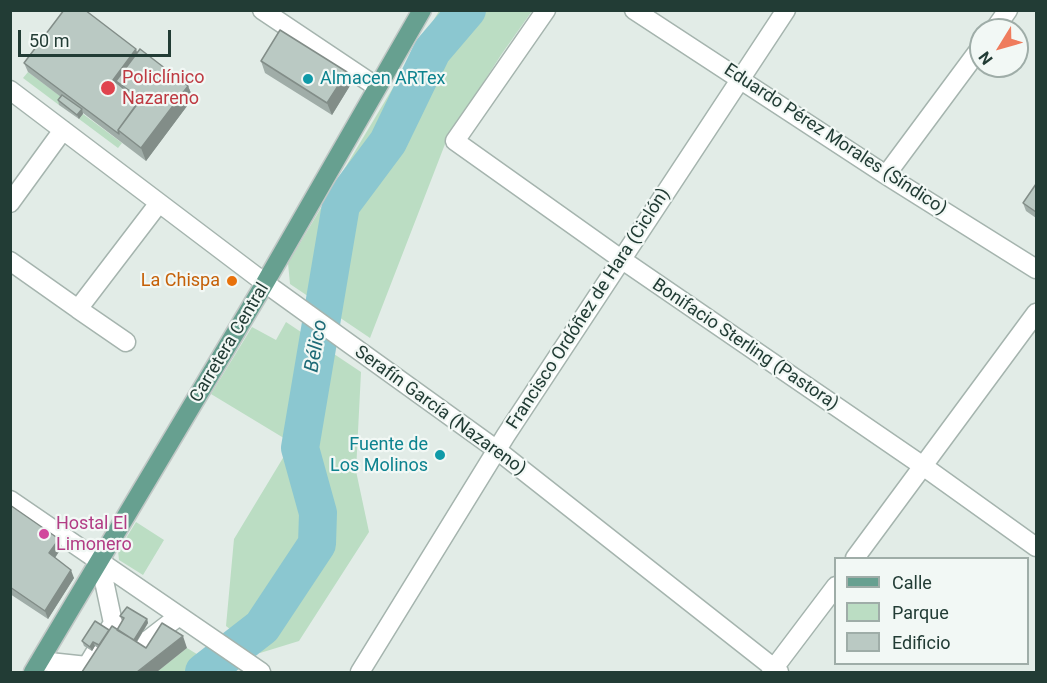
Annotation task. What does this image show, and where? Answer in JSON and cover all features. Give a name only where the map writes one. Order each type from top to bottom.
[{"type":"main road","name":"Carretera Central","points":[[37,667],[265,283],[422,10]]},
{"type":"street","points":[[262,10],[377,87]]},
{"type":"street","name":"Bonifacio Sterling (Pastora)","points":[[546,10],[455,141],[621,260],[923,466],[1036,547]]},
{"type":"street","name":"Eduardo Pérez Morales (Síndico)","points":[[634,10],[886,175],[1036,269]]},
{"type":"street","name":"Francisco Ordóñez de Hara (Ciclón)","points":[[360,672],[496,450],[786,10]]},
{"type":"street","points":[[886,175],[969,63]]},
{"type":"street","name":"Serafín García (Nazareno)","points":[[10,90],[265,283],[496,450],[775,671]]},
{"type":"street","points":[[10,203],[63,130]]},
{"type":"street","points":[[78,309],[159,202]]},
{"type":"street","points":[[10,261],[126,342]]},
{"type":"street","points":[[856,557],[1036,313]]},
{"type":"street","points":[[10,500],[261,672]]},
{"type":"street","points":[[37,667],[87,666],[113,623],[100,562]]},
{"type":"street","points":[[775,671],[834,589]]},
{"type":"street","points":[[113,623],[144,643],[179,616]]},
{"type":"green space","points":[[439,11],[532,11],[447,139],[370,338],[290,284],[288,263]]},
{"type":"green space","points":[[28,72],[64,99],[59,105],[23,78]]},
{"type":"green space","points":[[83,114],[122,143],[118,148],[79,119]]},
{"type":"green space","points":[[286,322],[361,372],[356,471],[369,532],[299,641],[260,653],[226,626],[234,539],[292,443],[211,394],[252,327],[276,340]]},
{"type":"green space","points":[[136,522],[164,540],[143,575],[119,560],[118,551]]},
{"type":"green space","points":[[187,648],[226,672],[157,672]]},
{"type":"building","points":[[64,10],[85,10],[136,49],[113,80],[139,101],[118,130],[119,134],[24,63]]},
{"type":"building","name":"Almacen ARTex","points":[[280,30],[347,72],[327,103],[261,61]]},
{"type":"building","points":[[140,49],[188,86],[141,148],[118,130],[141,99],[116,81]]},
{"type":"building","points":[[62,95],[82,109],[77,115],[58,100]]},
{"type":"building","points":[[1036,184],[1036,212],[1023,203]]},
{"type":"building","points":[[10,505],[59,539],[49,553],[71,570],[45,611],[10,587]]},
{"type":"building","points":[[127,607],[147,619],[134,640],[117,630],[124,618],[120,616]]},
{"type":"building","points":[[95,621],[109,630],[99,645],[93,642],[90,647],[82,641]]},
{"type":"building","points":[[162,623],[183,636],[137,672],[82,672],[112,626],[146,648]]},
{"type":"waterway","name":"Bélico","points":[[204,672],[262,627],[317,544],[318,513],[300,448],[341,205],[388,142],[432,51],[467,10]]},
{"type":"place","name":"Almacen ARTex","points":[[308,79]]},
{"type":"place","name":"Policlínico Nazareno","points":[[108,88]]},
{"type":"place","name":"La Chispa","points":[[232,281]]},
{"type":"place","name":"Fuente de Los Molinos","points":[[440,455]]},
{"type":"place","name":"Hostal El Limonero","points":[[44,534]]}]
